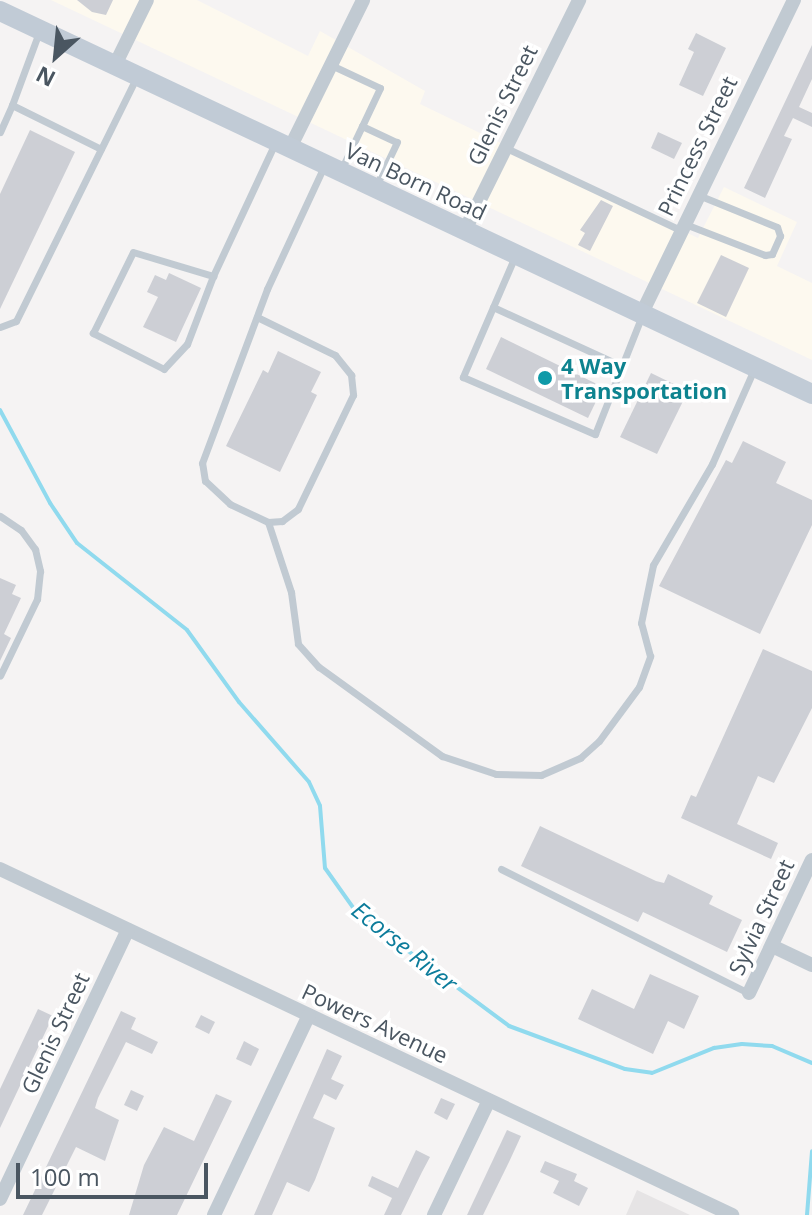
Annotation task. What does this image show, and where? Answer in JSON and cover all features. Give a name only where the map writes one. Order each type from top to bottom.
[{"type":"main road","name":"Van Born Road","points":[[0,11],[812,394]]},
{"type":"street","points":[[115,65],[147,0]]},
{"type":"street","points":[[283,144],[331,65],[363,0]]},
{"type":"street","name":"Glenis Street","points":[[465,230],[579,0]]},
{"type":"street","name":"Princess Street","points":[[642,313],[794,0]]},
{"type":"street","name":"Sylvia Street","points":[[749,993],[812,860]]},
{"type":"street","name":"Powers Avenue","points":[[0,869],[732,1215]]},
{"type":"street","name":"Glenis Street","points":[[0,1199],[128,930]]},
{"type":"street","points":[[772,946],[812,965]]},
{"type":"street","points":[[214,1215],[309,1015]]},
{"type":"street","points":[[434,1215],[489,1100]]},
{"type":"lane","points":[[0,132],[40,30]]},
{"type":"lane","points":[[257,317],[335,355],[351,375],[353,395],[298,509],[282,521],[268,522],[230,504],[205,481],[202,463],[257,317],[333,168],[362,126],[380,88],[331,65]]},
{"type":"lane","points":[[0,327],[16,321],[137,76]]},
{"type":"lane","points":[[12,105],[101,149]]},
{"type":"lane","points":[[362,126],[397,142],[375,188]]},
{"type":"lane","points":[[213,276],[133,252],[93,333],[164,369],[187,344],[213,276],[283,144]]},
{"type":"lane","points":[[506,148],[682,226],[772,254],[780,236],[777,227],[697,195]]},
{"type":"lane","points":[[516,254],[463,377],[595,434],[642,313]]},
{"type":"lane","points":[[493,307],[622,366]]},
{"type":"lane","points":[[268,522],[291,592],[298,644],[319,667],[442,756],[496,774],[541,775],[580,758],[623,713],[639,687],[650,656],[641,623],[653,565],[712,464],[755,367]]},
{"type":"lane","points":[[0,516],[21,530],[35,549],[40,571],[37,599],[0,676]]},
{"type":"lane","points":[[501,869],[749,993]]},
{"type":"shaded area","points":[[51,0],[197,0],[308,56],[320,31],[425,91],[420,104],[698,238],[724,187],[797,222],[777,266],[812,283],[812,360]]},
{"type":"shaded area","points":[[637,1190],[690,1215],[626,1215]]},
{"type":"building","points":[[77,0],[113,0],[106,15],[92,12]]},
{"type":"building","points":[[696,33],[726,48],[703,96],[679,85],[694,52],[688,49]]},
{"type":"building","points":[[812,45],[812,79],[799,107],[812,113],[812,127],[793,118],[784,136],[792,139],[765,198],[744,188]]},
{"type":"building","points":[[30,130],[75,152],[0,309],[0,194]]},
{"type":"building","points":[[658,132],[682,143],[674,159],[651,148]]},
{"type":"building","points":[[601,200],[613,206],[590,251],[578,245],[585,233],[580,230]]},
{"type":"building","points":[[721,255],[749,268],[726,317],[697,303]]},
{"type":"building","points":[[169,273],[201,288],[176,342],[143,327],[158,297],[147,292],[155,275],[166,280]]},
{"type":"building","name":"4 Way Transportation","points":[[501,337],[603,387],[588,418],[486,369]]},
{"type":"building","points":[[278,351],[321,372],[311,392],[317,395],[280,472],[226,446],[263,370],[268,373]]},
{"type":"building","points":[[651,373],[688,391],[657,454],[620,437]]},
{"type":"building","points":[[743,441],[786,462],[776,483],[812,500],[812,525],[760,634],[659,586],[726,460],[732,463]]},
{"type":"building","points":[[0,578],[16,585],[12,594],[21,598],[4,634],[11,638],[0,661]]},
{"type":"building","points":[[763,649],[812,671],[812,708],[774,783],[758,776],[737,824],[778,843],[771,859],[681,818],[691,795],[696,797]]},
{"type":"building","points":[[540,826],[656,881],[664,883],[668,874],[713,896],[709,904],[742,920],[727,952],[643,912],[638,922],[521,866]]},
{"type":"building","points":[[650,974],[699,996],[684,1029],[668,1021],[653,1054],[578,1019],[592,989],[634,1009]]},
{"type":"building","points":[[38,1009],[53,1016],[0,1128],[0,1089]]},
{"type":"building","points":[[121,1011],[136,1018],[131,1029],[158,1042],[152,1054],[126,1042],[98,1098],[95,1108],[119,1120],[105,1161],[76,1147],[42,1215],[23,1215]]},
{"type":"building","points":[[201,1015],[215,1022],[209,1034],[195,1027]]},
{"type":"building","points":[[244,1041],[259,1049],[251,1066],[236,1059]]},
{"type":"building","points":[[327,1049],[342,1056],[331,1079],[344,1085],[336,1100],[324,1094],[313,1118],[335,1128],[315,1180],[309,1192],[287,1182],[272,1215],[254,1215]]},
{"type":"building","points":[[131,1090],[144,1096],[137,1111],[124,1105]]},
{"type":"building","points":[[216,1094],[232,1101],[177,1215],[129,1215],[144,1165],[164,1127],[194,1141]]},
{"type":"building","points":[[441,1098],[455,1104],[447,1120],[434,1113]]},
{"type":"building","points":[[507,1130],[521,1136],[509,1162],[483,1215],[467,1215]]},
{"type":"building","points":[[416,1150],[430,1157],[401,1215],[384,1215],[392,1198],[368,1186],[372,1176],[398,1188]]},
{"type":"building","points":[[545,1161],[577,1174],[574,1181],[588,1188],[579,1206],[553,1193],[559,1181],[540,1172]]},
{"type":"waterway","name":"Ecorse River","points":[[0,410],[50,503],[77,543],[187,630],[239,702],[309,782],[320,806],[325,868],[357,913],[509,1026],[625,1069],[652,1073],[714,1048],[742,1044],[772,1046],[812,1063]]},
{"type":"waterway","points":[[807,1215],[812,1151]]},
{"type":"place","name":"4 Way Transportation","points":[[545,378]]}]
